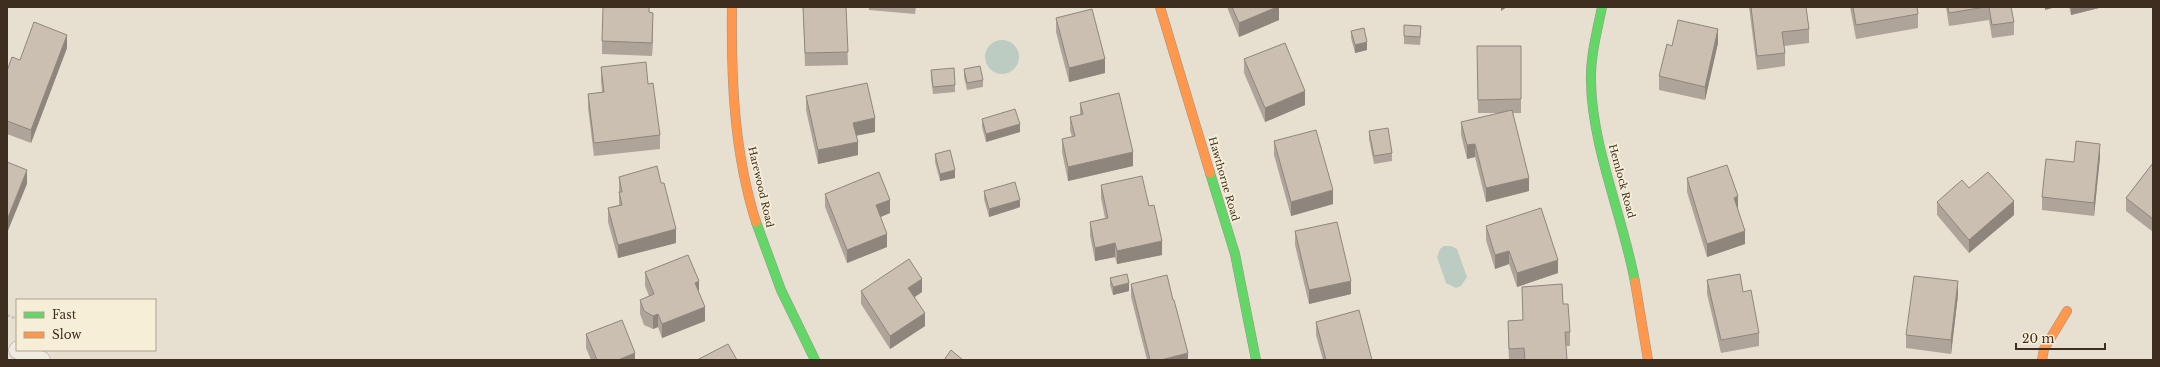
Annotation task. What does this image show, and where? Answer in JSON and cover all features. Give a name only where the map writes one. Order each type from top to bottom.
[{"type":"street","name":"Harewood Road","points":[[732,7],[733,100],[743,168],[760,232],[782,294],[815,360]]},
{"type":"street","name":"Hawthorne Road","points":[[1160,7],[1235,254],[1247,308],[1256,360]]},
{"type":"street","name":"Hemlock Road","points":[[1602,7],[1593,51],[1591,90],[1600,142],[1627,244],[1640,301],[1648,360]]},
{"type":"street","points":[[2042,360],[2044,349],[2066,312]]},
{"type":"lane","points":[[7,345],[16,350]]},
{"type":"lane","points":[[19,351],[41,360]]},
{"type":"shaded area","points":[[999,40],[1005,40],[1009,41],[1016,47],[1019,57],[1018,64],[1012,71],[1005,74],[999,74],[995,73],[988,67],[985,60],[985,54],[986,50],[992,43]]},
{"type":"shaded area","points":[[1444,246],[1451,246],[1457,249],[1467,277],[1461,286],[1456,288],[1446,283],[1437,257],[1440,249]]},
{"type":"building","points":[[603,7],[649,7],[649,12],[653,13],[652,43],[602,41]]},
{"type":"building","points":[[803,7],[846,7],[848,52],[805,53]]},
{"type":"building","points":[[1232,7],[1277,7],[1239,23]]},
{"type":"building","points":[[1751,7],[1806,7],[1809,29],[1782,32],[1785,53],[1757,56]]},
{"type":"building","points":[[1853,7],[1917,7],[1918,14],[1856,25]]},
{"type":"building","points":[[1948,7],[1985,7],[1949,13]]},
{"type":"building","points":[[1989,7],[2011,7],[2014,22],[1992,25]]},
{"type":"building","points":[[1092,9],[1105,59],[1069,68],[1056,18]]},
{"type":"building","points":[[1678,20],[1718,29],[1705,87],[1659,76],[1667,44],[1672,46]]},
{"type":"building","points":[[34,22],[67,35],[31,130],[7,121],[7,71],[12,57],[20,60]]},
{"type":"building","points":[[1404,25],[1421,26],[1420,37],[1404,36]]},
{"type":"building","points":[[1364,28],[1367,42],[1355,45],[1351,31]]},
{"type":"building","points":[[1285,43],[1305,91],[1265,108],[1244,59]]},
{"type":"building","points":[[1477,46],[1521,46],[1521,99],[1478,100]]},
{"type":"building","points":[[646,62],[648,84],[653,83],[660,135],[594,143],[588,94],[604,92],[601,67]]},
{"type":"building","points":[[980,66],[983,80],[967,83],[964,69]]},
{"type":"building","points":[[954,68],[955,85],[933,87],[931,70]]},
{"type":"building","points":[[867,83],[875,118],[853,123],[858,142],[818,150],[806,96]]},
{"type":"building","points":[[1119,93],[1133,152],[1068,167],[1062,139],[1075,136],[1070,117],[1083,114],[1080,103]]},
{"type":"building","points":[[1015,109],[1020,124],[986,134],[982,119]]},
{"type":"building","points":[[1512,110],[1529,178],[1486,188],[1475,144],[1467,145],[1461,122]]},
{"type":"building","points":[[1388,128],[1392,153],[1374,156],[1369,131]]},
{"type":"building","points":[[1316,130],[1333,190],[1291,202],[1274,141]]},
{"type":"building","points":[[2076,141],[2100,144],[2094,203],[2042,197],[2046,159],[2074,162]]},
{"type":"building","points":[[950,150],[955,170],[940,174],[935,154]]},
{"type":"building","points":[[7,162],[27,170],[7,220]]},
{"type":"building","points":[[2153,163],[2153,219],[2126,198]]},
{"type":"building","points":[[1727,165],[1738,196],[1734,198],[1745,231],[1707,244],[1687,178]]},
{"type":"building","points":[[657,166],[661,183],[664,183],[676,229],[618,245],[608,208],[622,205],[619,192],[622,192],[619,177]]},
{"type":"building","points":[[879,172],[890,200],[876,205],[887,234],[847,250],[825,194]]},
{"type":"building","points":[[1988,172],[2014,201],[1969,240],[1937,202],[1962,180],[1969,188]]},
{"type":"building","points":[[1142,176],[1149,206],[1154,205],[1162,241],[1117,251],[1115,243],[1095,248],[1090,222],[1108,218],[1101,185]]},
{"type":"building","points":[[1015,182],[1020,200],[989,209],[984,191]]},
{"type":"building","points":[[1541,208],[1558,260],[1517,273],[1509,251],[1495,255],[1486,226]]},
{"type":"building","points":[[1337,222],[1351,281],[1309,290],[1295,231]]},
{"type":"building","points":[[688,255],[699,281],[695,283],[705,307],[662,324],[658,314],[653,316],[644,311],[640,300],[654,294],[645,272]]},
{"type":"building","points":[[909,259],[922,279],[908,288],[925,313],[890,336],[861,291]]},
{"type":"building","points":[[1127,274],[1129,283],[1113,287],[1110,278]]},
{"type":"building","points":[[1740,274],[1743,292],[1751,290],[1759,333],[1721,340],[1707,280]]},
{"type":"building","points":[[1167,275],[1188,353],[1161,360],[1150,360],[1131,284]]},
{"type":"building","points":[[1914,276],[1958,281],[1951,340],[1906,335]]},
{"type":"building","points":[[1562,284],[1563,304],[1568,304],[1570,332],[1565,332],[1567,360],[1525,360],[1524,348],[1509,349],[1508,321],[1523,320],[1522,287]]},
{"type":"building","points":[[1359,310],[1372,360],[1326,360],[1316,322]]},
{"type":"building","points":[[622,320],[635,353],[618,360],[597,360],[586,334]]},
{"type":"building","points":[[728,344],[737,360],[697,360]]},
{"type":"building","points":[[951,350],[963,360],[944,360]]},
{"type":"traffic: fast","points":[[1602,7],[1594,44],[1591,73],[1593,107],[1602,157],[1630,257],[1635,282]]},
{"type":"traffic: fast","points":[[1210,173],[1235,254],[1256,360]]},
{"type":"traffic: fast","points":[[756,222],[781,290],[815,360]]},
{"type":"traffic: slow","points":[[732,7],[733,88],[738,143],[756,222]]},
{"type":"traffic: slow","points":[[1160,7],[1210,173]]},
{"type":"traffic: slow","points":[[1635,282],[1648,360]]},
{"type":"traffic: slow","points":[[2042,360],[2044,349],[2067,311]]}]
